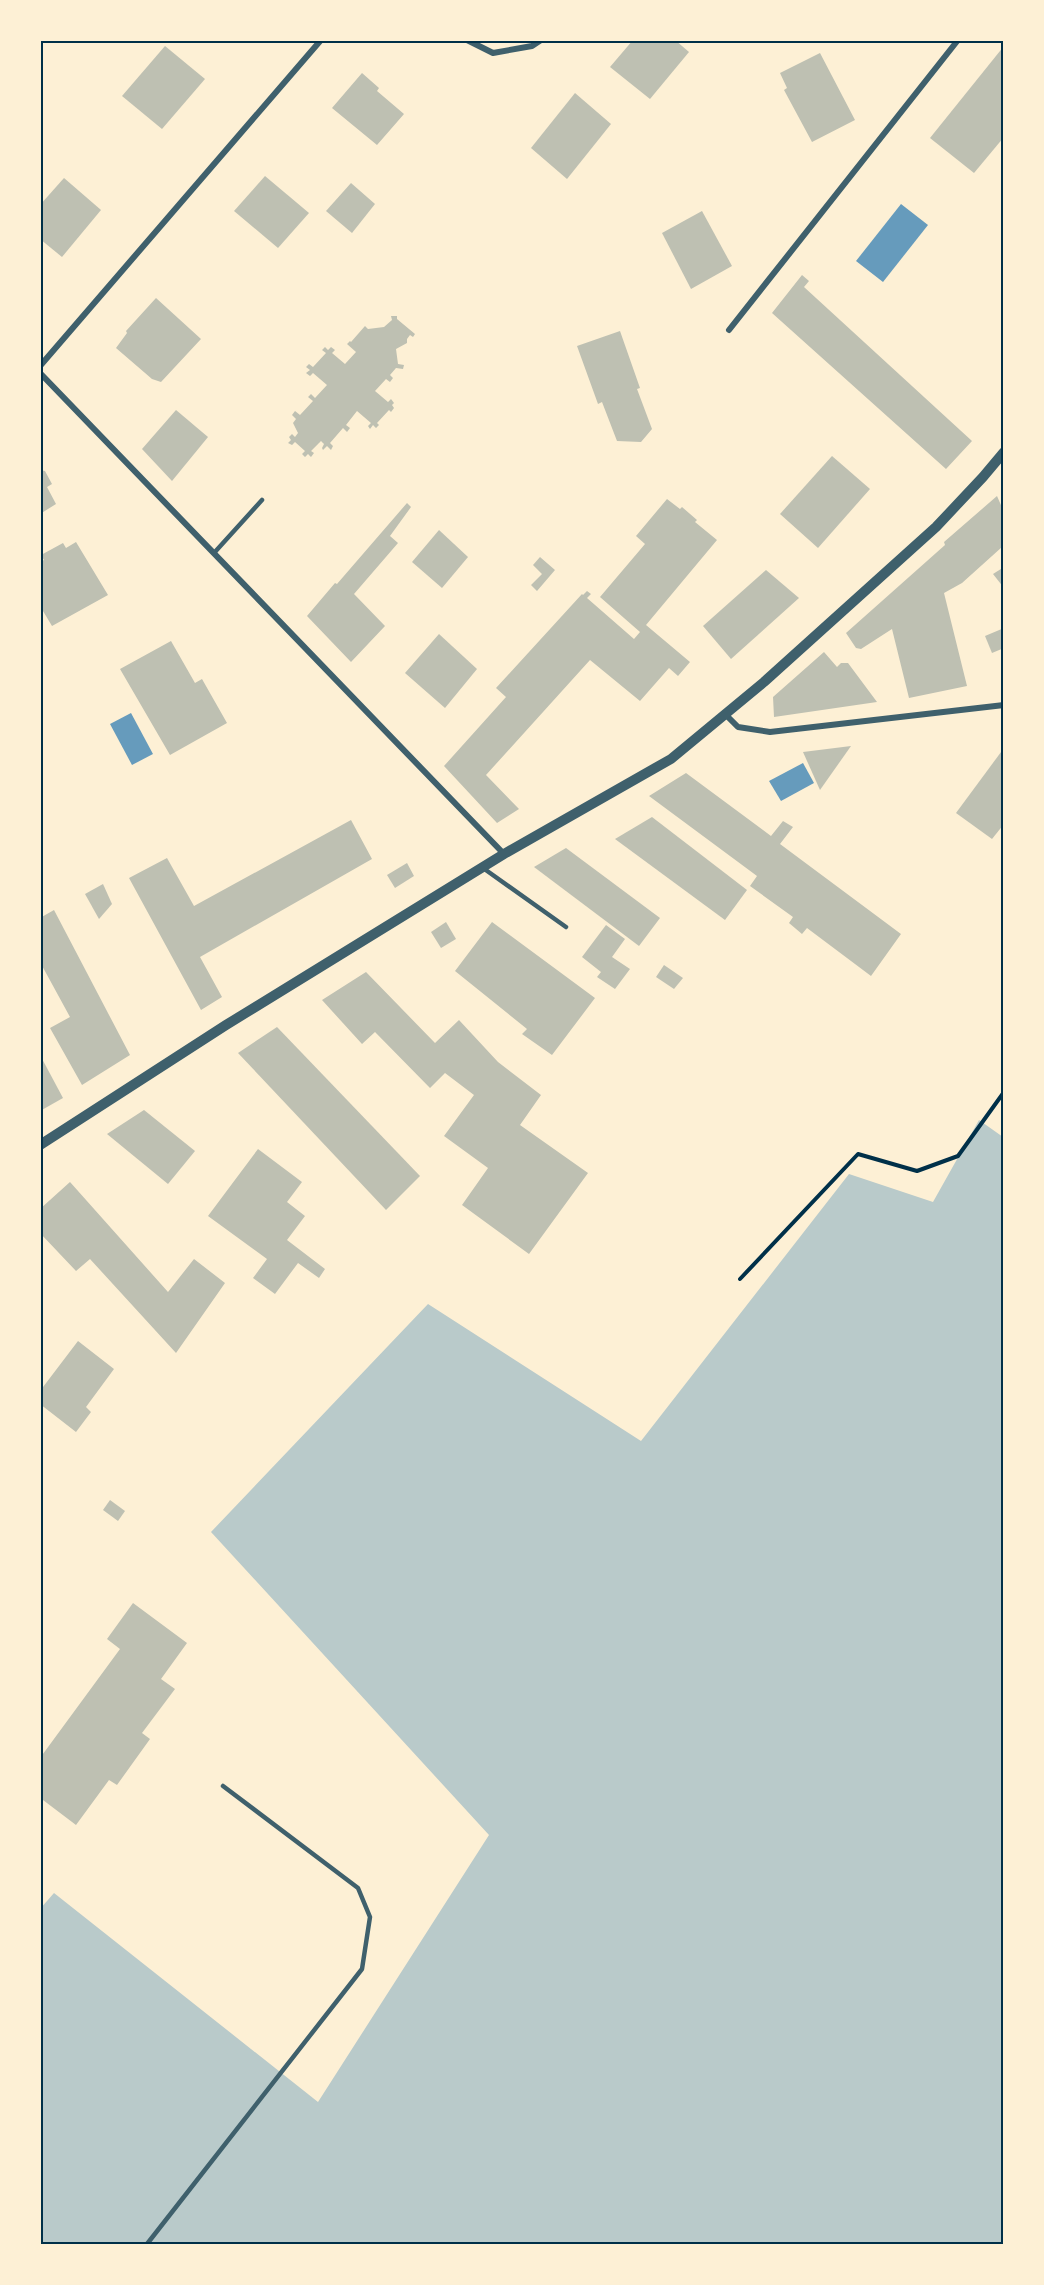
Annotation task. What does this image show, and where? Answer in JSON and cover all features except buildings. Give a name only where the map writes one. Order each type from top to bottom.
[{"type":"street","points":[[40,366],[321,40]]},
{"type":"street","points":[[467,40],[493,53],[532,46],[541,40]]},
{"type":"street","points":[[729,330],[958,40]]},
{"type":"street","points":[[40,373],[504,854]]},
{"type":"street","points":[[40,1145],[226,1025],[504,854],[671,759],[936,527],[1004,452]]},
{"type":"street","points":[[725,714],[738,727],[770,732],[1004,705]]},
{"type":"lane","points":[[214,553],[262,500]]},
{"type":"lane","points":[[483,868],[566,927]]},
{"type":"lane","points":[[147,2244],[362,1969],[370,1917],[358,1888],[223,1786]]},
{"type":"path","points":[[740,1279],[858,1154],[917,1171],[958,1156],[1004,1092]]},
{"type":"shaded area","points":[[979,1120],[1003,1137],[1003,2244],[41,2244],[40,1909],[54,1893],[318,2102],[489,1835],[211,1532],[428,1304],[641,1441],[849,1174],[933,1202]]},
{"type":"water","points":[[901,204],[928,225],[883,282],[856,261]]},
{"type":"water","points":[[131,713],[153,754],[132,765],[110,724]]},
{"type":"water","points":[[803,763],[814,783],[781,801],[769,781]]}]
